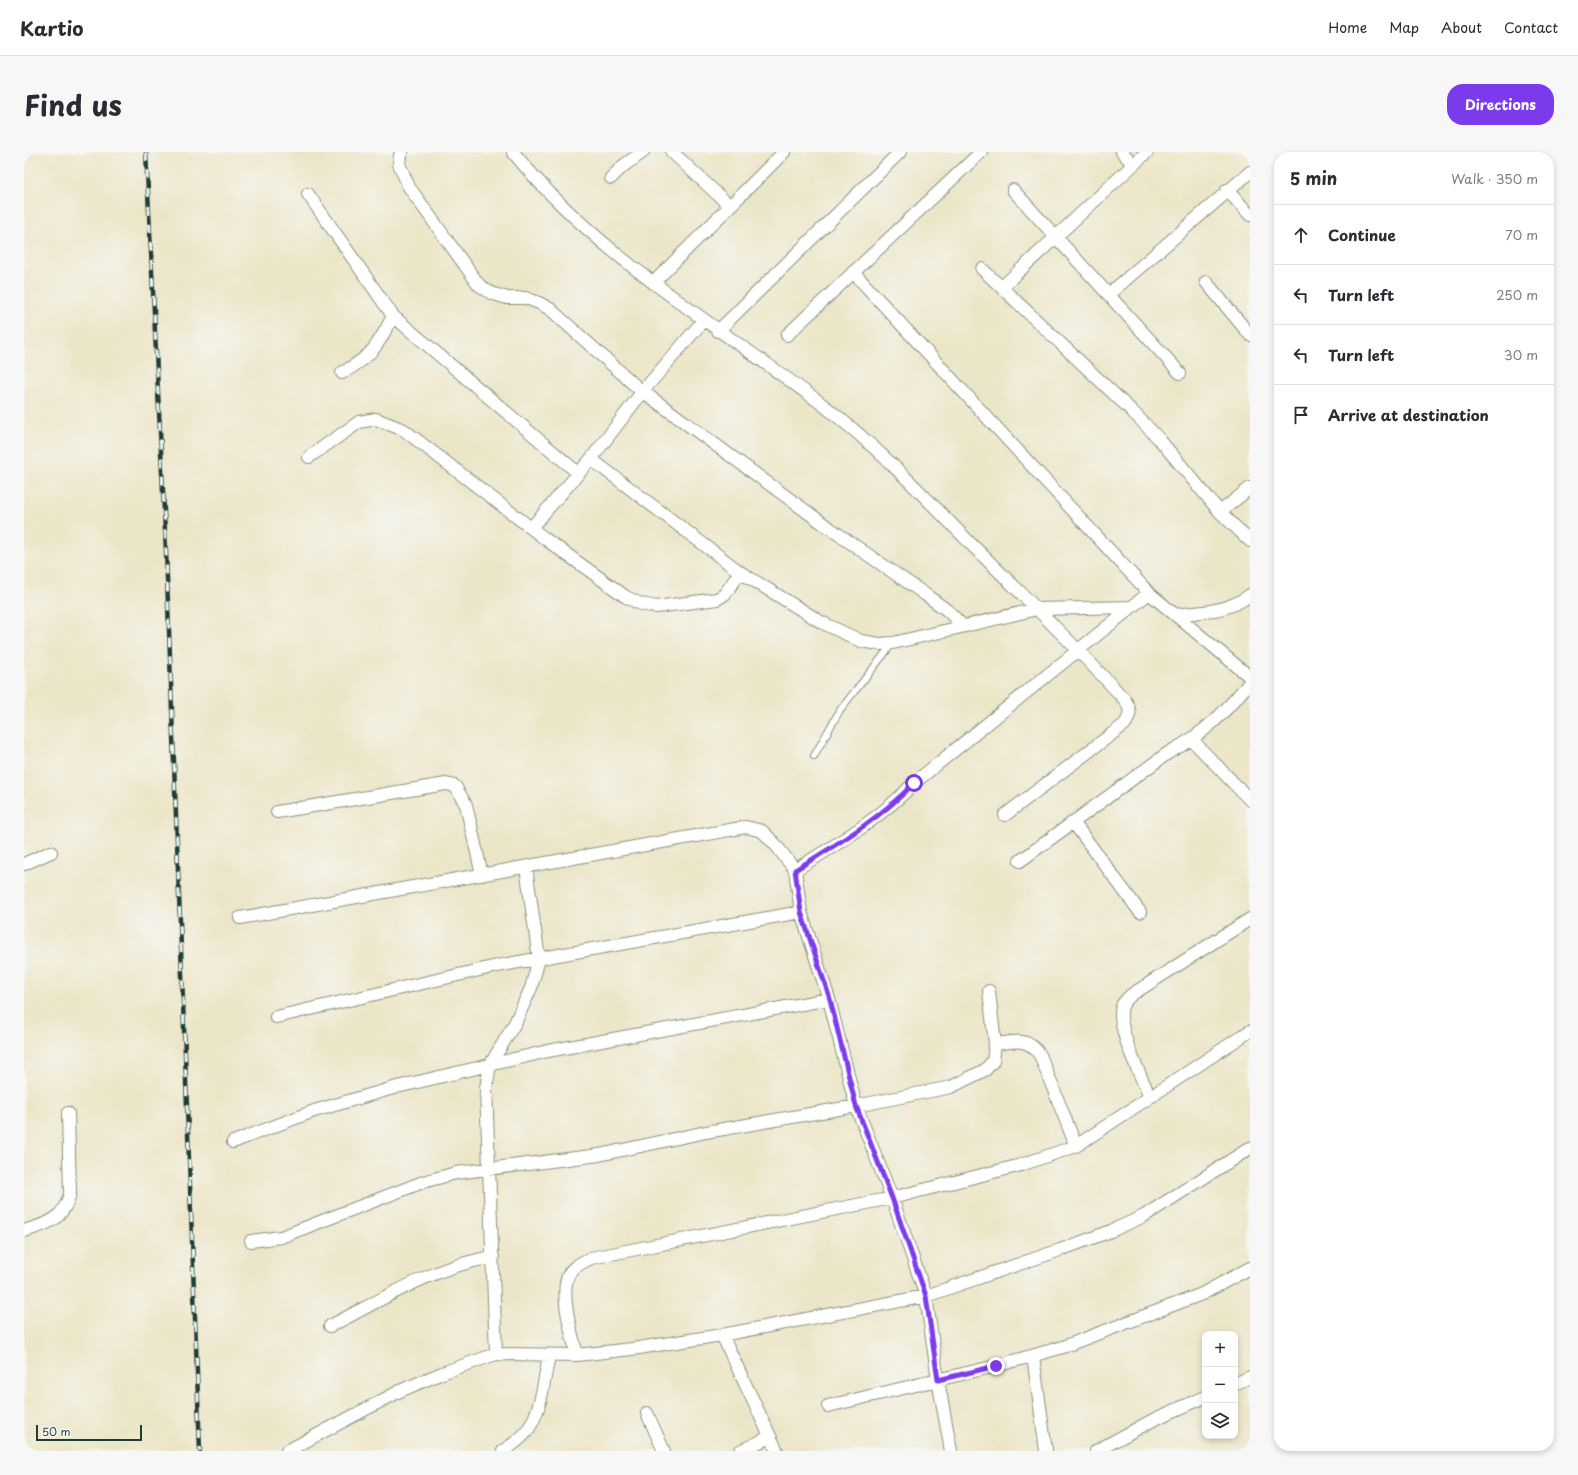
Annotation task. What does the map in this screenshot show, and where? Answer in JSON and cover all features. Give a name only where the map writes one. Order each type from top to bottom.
[{"type":"street","points":[[402,152],[400,155],[399,164],[409,186],[479,285],[491,293],[507,298],[526,298],[539,302],[550,309],[643,391],[831,529],[948,611],[963,626]]},
{"type":"street","points":[[513,152],[556,200],[620,256],[703,321],[824,405],[867,441],[1079,650],[1125,700],[1130,709],[1130,715],[1125,724],[1005,815]]},
{"type":"street","points":[[611,178],[623,166],[643,152]]},
{"type":"street","points":[[672,152],[730,206]]},
{"type":"street","points":[[653,282],[784,152]]},
{"type":"street","points":[[718,331],[900,152]]},
{"type":"street","points":[[787,335],[980,152]]},
{"type":"street","points":[[1122,152],[1133,164]]},
{"type":"street","points":[[1002,287],[1147,152]]},
{"type":"street","points":[[1109,294],[1227,190],[1250,172]]},
{"type":"street","points":[[1013,190],[1180,373]]},
{"type":"street","points":[[1227,190],[1250,215]]},
{"type":"street","points":[[308,194],[393,316],[578,473]]},
{"type":"street","points":[[982,269],[1132,410],[1159,439],[1220,512],[1250,541]]},
{"type":"street","points":[[853,272],[1149,593],[1250,677]]},
{"type":"street","points":[[1206,282],[1250,335]]},
{"type":"street","points":[[342,373],[363,361],[379,344],[393,316]]},
{"type":"street","points":[[532,527],[591,459],[643,391],[703,321]]},
{"type":"street","points":[[309,456],[359,422],[376,419],[404,430],[626,597],[641,604],[656,607],[717,599],[725,594],[740,572]]},
{"type":"street","points":[[591,459],[740,572],[821,622],[861,641],[879,644],[893,643],[1037,609],[1132,607]]},
{"type":"street","points":[[1220,512],[1250,488]]},
{"type":"street","points":[[795,870],[851,836],[885,810],[914,783],[1149,593]]},
{"type":"street","points":[[1174,615],[1220,610],[1243,601],[1250,595]]},
{"type":"street","points":[[1020,861],[1168,753],[1192,740],[1224,714],[1250,682]]},
{"type":"street","points":[[1192,740],[1250,800]]},
{"type":"street","points":[[277,812],[446,784],[456,786],[466,805],[482,874]]},
{"type":"street","points":[[1073,822],[1140,912]]},
{"type":"street","points":[[240,918],[746,826],[762,831],[775,844],[795,870],[801,912],[830,999],[856,1106],[892,1198],[926,1296],[938,1380],[951,1451]]},
{"type":"street","points":[[24,864],[51,852]]},
{"type":"street","points":[[496,1354],[486,1088],[490,1065],[515,1023],[531,988],[539,959],[526,867]]},
{"type":"street","points":[[276,1017],[497,966],[801,912]]},
{"type":"street","points":[[1150,1097],[1123,1035],[1121,1019],[1122,1005],[1131,995],[1250,919]]},
{"type":"street","points":[[251,1241],[281,1237],[307,1229],[423,1182],[456,1173],[599,1155],[713,1130],[856,1106],[951,1087],[985,1070],[993,1061],[995,1044],[989,991]]},
{"type":"street","points":[[233,1142],[314,1111],[397,1087],[548,1051],[830,999]]},
{"type":"street","points":[[577,1355],[564,1293],[568,1275],[580,1263],[591,1258],[892,1198],[1021,1165],[1076,1146],[1250,1031]]},
{"type":"street","points":[[995,1044],[1023,1041],[1035,1048],[1040,1055],[1076,1146]]},
{"type":"street","points":[[24,1231],[48,1224],[60,1216],[66,1205],[70,1194],[68,1112]]},
{"type":"street","points":[[287,1451],[400,1391],[442,1373],[496,1354],[549,1356],[577,1355],[722,1335],[926,1296],[1060,1250],[1111,1231],[1144,1216],[1250,1148]]},
{"type":"street","points":[[330,1326],[459,1264],[492,1257]]},
{"type":"street","points":[[828,1406],[938,1380],[1063,1347],[1202,1294],[1250,1268]]},
{"type":"street","points":[[722,1335],[777,1451]]},
{"type":"street","points":[[503,1451],[519,1440],[529,1429],[538,1409],[549,1356]]},
{"type":"street","points":[[1033,1356],[1046,1451]]},
{"type":"street","points":[[1238,1383],[1250,1378]]},
{"type":"street","points":[[1096,1451],[1155,1419],[1202,1398]]},
{"type":"street","points":[[647,1413],[664,1451]]},
{"type":"street","points":[[740,1451],[770,1437]]},
{"type":"lane","points":[[814,756],[840,710],[893,643]]},
{"type":"railway","points":[[146,152],[166,551],[200,1451]]},
{"type":"route","points":[[914,783],[885,810],[851,836],[795,870],[797,888],[801,912],[830,999],[856,1106],[892,1198],[926,1296],[938,1380],[996,1366]]}]
